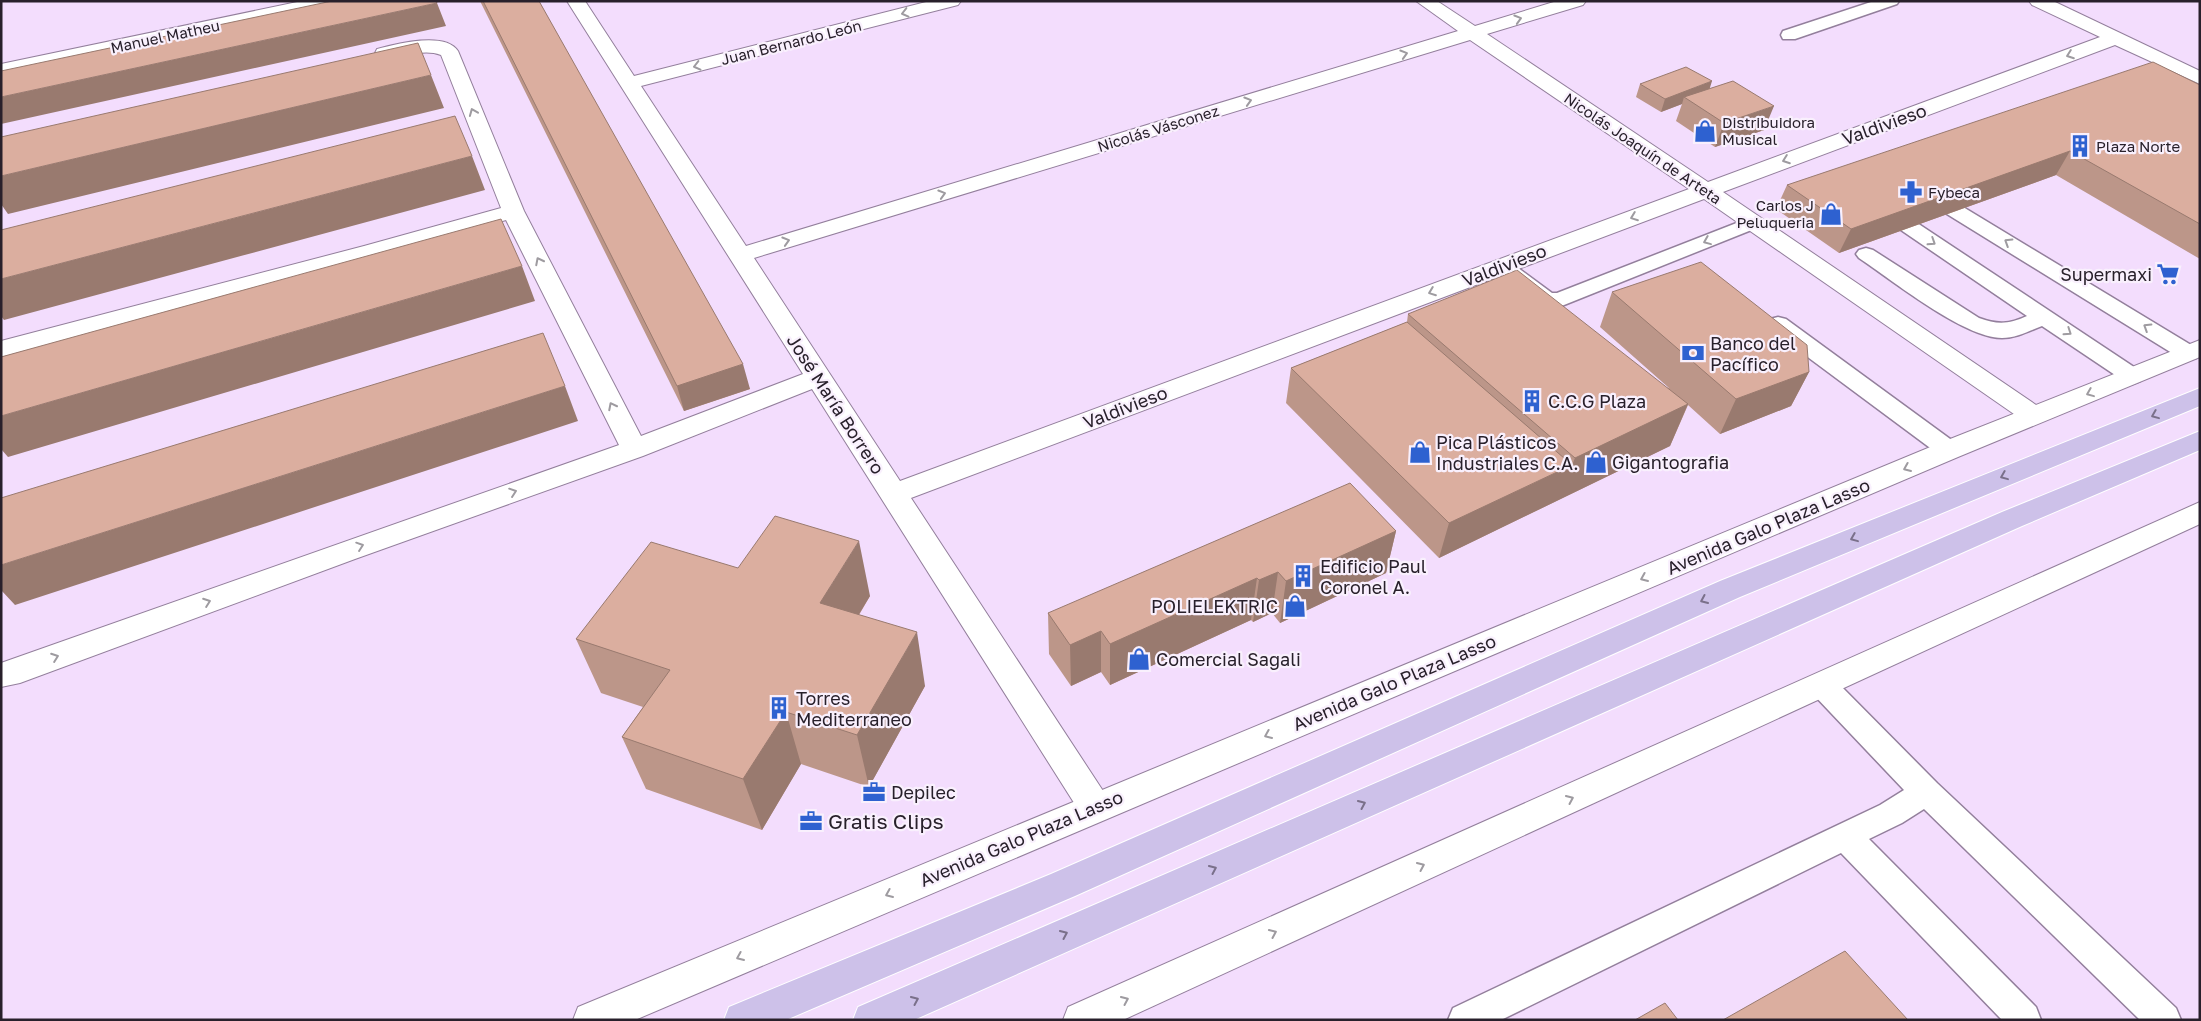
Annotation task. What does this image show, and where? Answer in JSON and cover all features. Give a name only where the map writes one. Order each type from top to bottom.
[{"type":"main road","points":[[742,1020],[1063,885],[1730,588],[2200,396]]},
{"type":"main road","points":[[871,1020],[1994,527],[2200,440]]},
{"type":"street","name":"Manuel Matheu","points":[[1,70],[328,1]]},
{"type":"street","name":"José María Borrero","points":[[576,1],[1095,807]]},
{"type":"street","name":"Juan Bernardo León","points":[[629,84],[952,1]]},
{"type":"street","name":"Nicolás Joaquín de Arteta","points":[[1425,1],[2033,415]]},
{"type":"street","name":"Nicolás Vásconez","points":[[740,255],[1577,1]]},
{"type":"street","points":[[2038,1],[2200,78]]},
{"type":"street","name":"Valdivieso","points":[[894,494],[2115,38]]},
{"type":"street","points":[[364,58],[421,45],[436,46],[449,52],[513,211],[634,449]]},
{"type":"street","points":[[1,349],[372,251],[513,211]]},
{"type":"street","name":"Avenida Galo Plaza Lasso","points":[[591,1020],[1949,450],[2194,351]]},
{"type":"street","points":[[1,675],[9,674],[354,548],[634,449],[819,378]]},
{"type":"street","points":[[1081,1020],[2200,512]]},
{"type":"lane","points":[[1790,35],[1891,1]]},
{"type":"lane","points":[[2132,376],[1880,207],[1880,200],[1902,191],[1923,191],[2194,351]]},
{"type":"lane","points":[[1503,266],[1546,299],[1559,300],[1752,222]]},
{"type":"lane","points":[[1866,254],[1971,323],[1987,329],[2006,333],[2045,316]]},
{"type":"lane","points":[[1772,319],[1949,450]]},
{"type":"lane","points":[[1822,685],[1926,792],[2164,1020]]},
{"type":"lane","points":[[1465,1020],[1891,814],[1926,792]]},
{"type":"lane","points":[[1845,836],[2024,1019]]},
{"type":"building","points":[[332,1],[436,1],[437,3],[1,97],[1,71]]},
{"type":"building","points":[[483,1],[539,1],[743,364],[677,386]]},
{"type":"building","points":[[418,43],[431,75],[1,176],[1,137]]},
{"type":"building","name":"Plaza Norte","points":[[2153,62],[2200,85],[2200,224],[2070,151],[1851,229],[1787,185]]},
{"type":"building","points":[[1686,67],[1712,81],[1665,99],[1640,84]]},
{"type":"building","points":[[1733,81],[1774,106],[1724,123],[1684,97]]},
{"type":"building","points":[[455,116],[472,156],[1,279],[1,230]]},
{"type":"building","points":[[501,219],[522,266],[1,416],[1,357]]},
{"type":"building","points":[[1701,262],[1807,345],[1809,372],[1736,399],[1612,292]]},
{"type":"building","points":[[1517,270],[1688,404],[1575,458],[1408,314]]},
{"type":"building","name":"Pica Plásticos Industriales C.A.","points":[[1407,322],[1572,465],[1449,523],[1291,368]]},
{"type":"building","points":[[543,333],[565,386],[1,565],[1,498]]},
{"type":"building","points":[[1350,483],[1396,531],[1286,581],[1278,572],[1259,580],[1257,578],[1110,644],[1101,631],[1070,645],[1048,613]]},
{"type":"building","points":[[775,516],[859,541],[820,603],[917,632],[857,735],[786,712],[743,779],[622,737],[670,670],[576,639],[651,542],[738,568]]},
{"type":"building","points":[[1845,951],[1908,1020],[1723,1020]]},
{"type":"building","points":[[1665,1003],[1678,1020],[1635,1020]]},
{"type":"place","name":"Distribuidora Musical","points":[[1705,131]]},
{"type":"place","name":"Plaza Norte","points":[[2080,146]]},
{"type":"place","name":"Fybeca","points":[[1911,192]]},
{"type":"place","name":"Carlos J Peluqueria","points":[[1831,214]]},
{"type":"place","name":"Supermaxi","points":[[2168,274]]},
{"type":"place","name":"Banco del Pacífico","points":[[1693,353]]},
{"type":"place","name":"C.C.G Plaza","points":[[1532,401]]},
{"type":"place","name":"Pica Plásticos Industriales C.A.","points":[[1420,452]]},
{"type":"place","name":"Gigantografia","points":[[1596,462]]},
{"type":"place","name":"Edificio Paul Coronel A.","points":[[1303,576]]},
{"type":"place","name":"POLIELEKTRIC","points":[[1295,606]]},
{"type":"place","name":"Comercial Sagali","points":[[1139,659]]},
{"type":"place","name":"Torres Mediterraneo","points":[[779,708]]},
{"type":"place","name":"Depilec","points":[[874,792]]},
{"type":"place","name":"Gratis Clips","points":[[811,821]]}]
